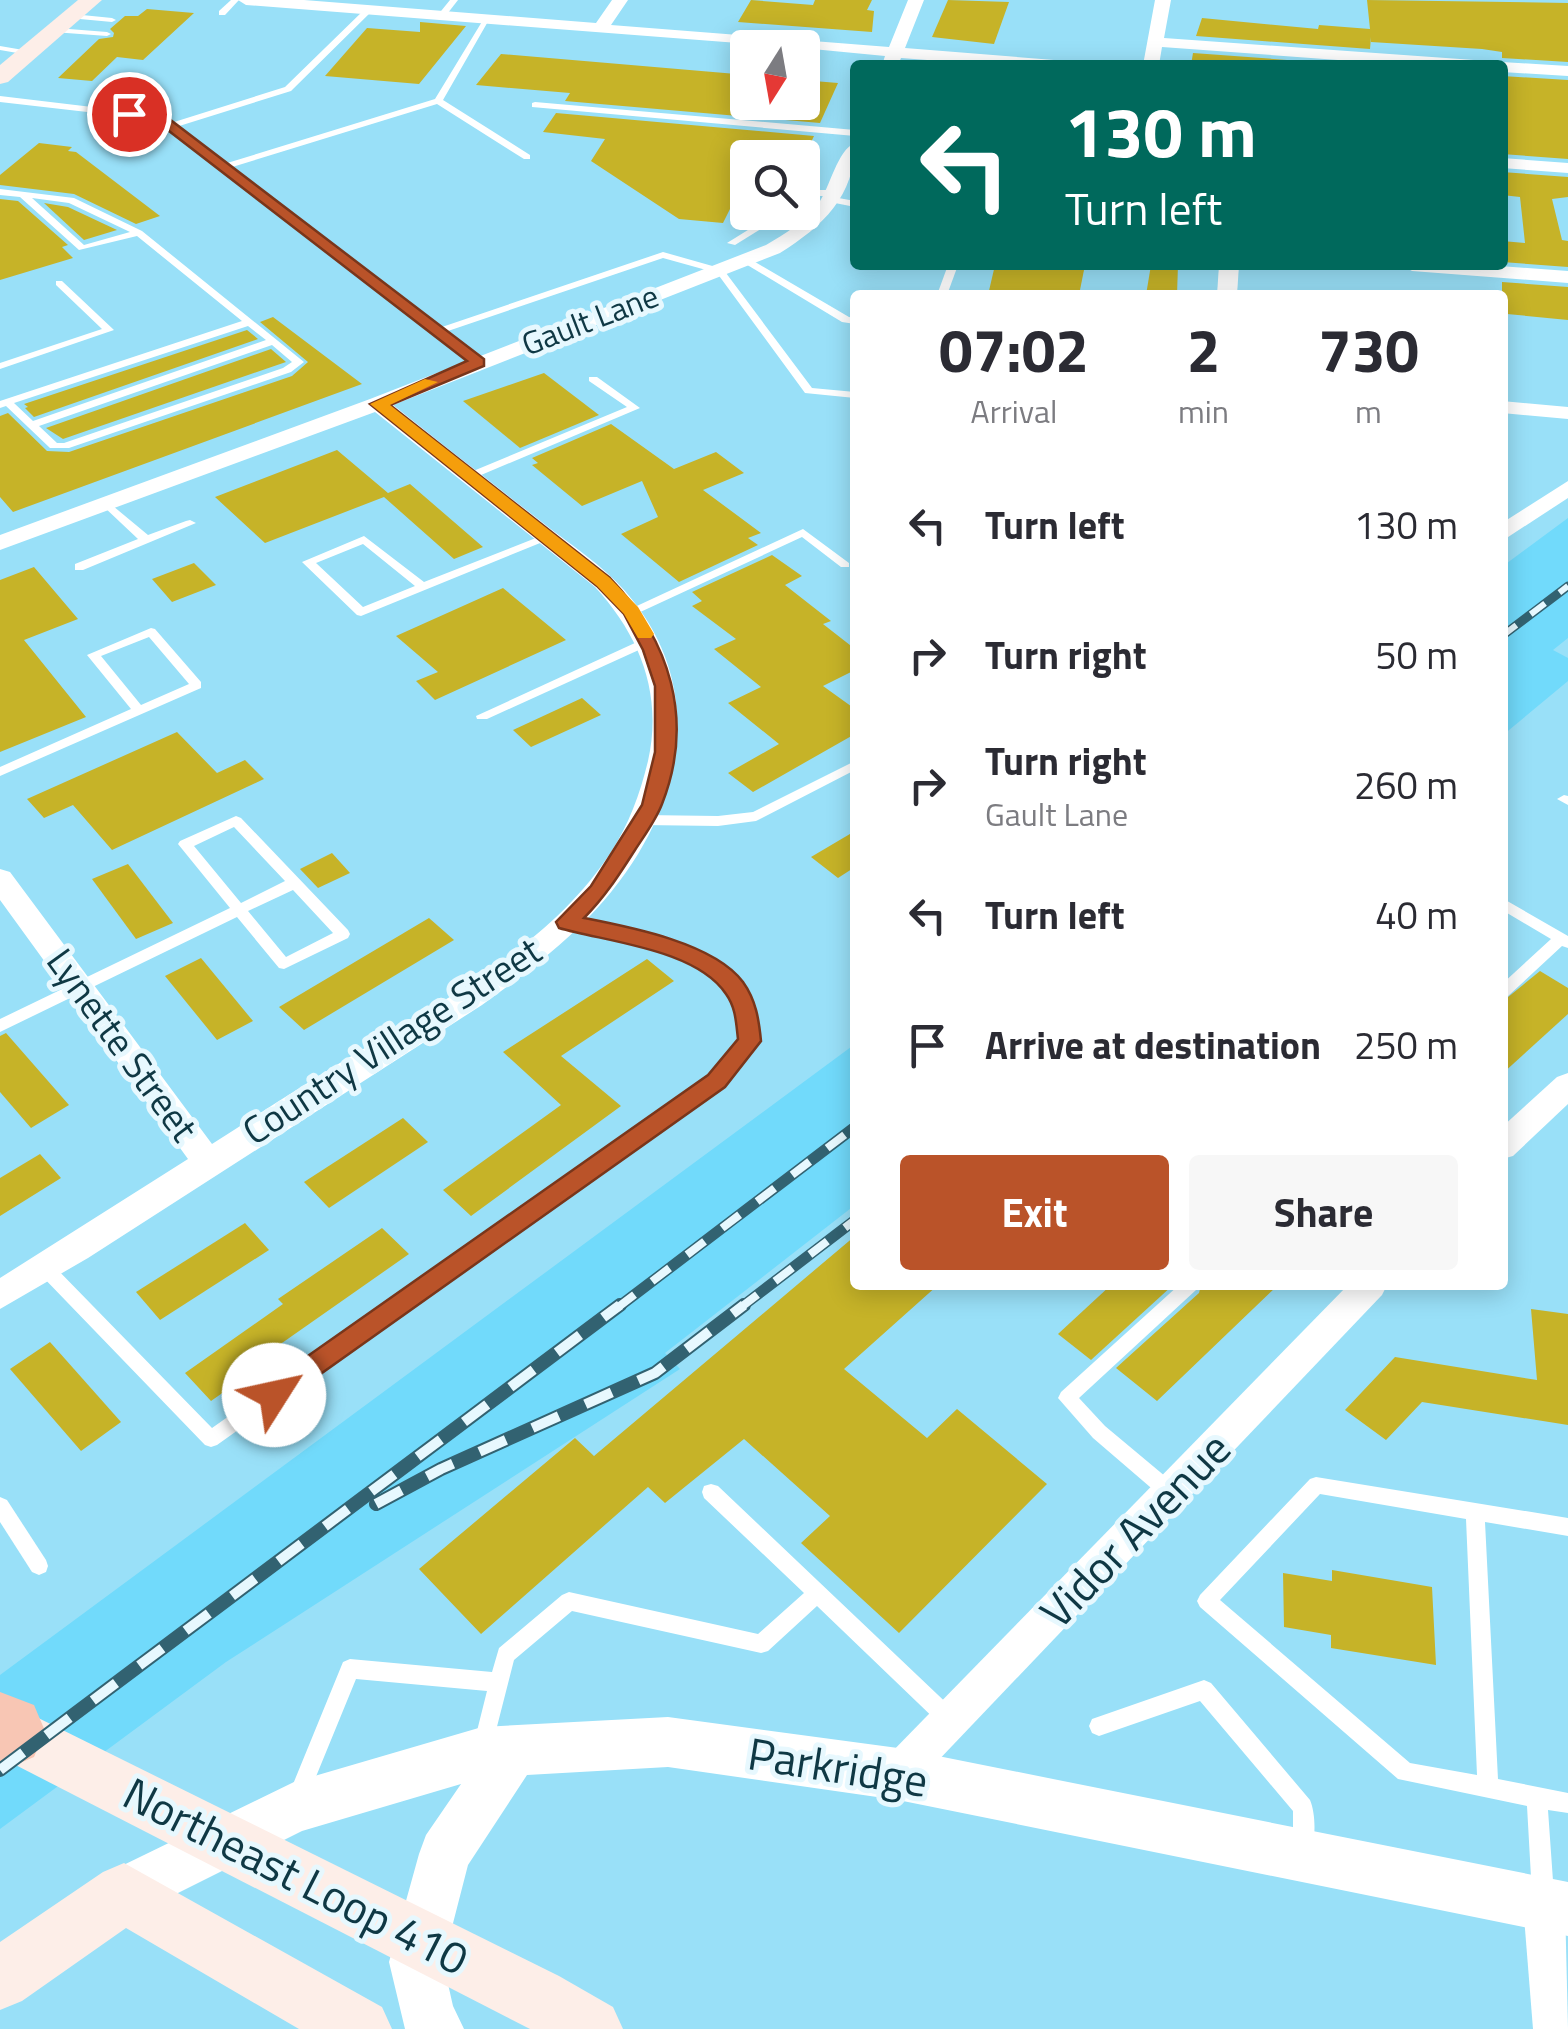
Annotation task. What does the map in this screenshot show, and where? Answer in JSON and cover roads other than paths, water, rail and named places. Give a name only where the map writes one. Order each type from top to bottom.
[{"type":"main road","points":[[0,77],[91,0]]},
{"type":"main road","name":"Northeast Loop 410","points":[[3,1729],[537,1998],[590,2029]]},
{"type":"main road","points":[[0,1979],[124,1893],[360,2029]]},
{"type":"street","points":[[246,0],[304,2],[919,60]]},
{"type":"street","points":[[600,29],[620,0]]},
{"type":"street","points":[[892,59],[916,0]]},
{"type":"street","points":[[1152,60],[1162,0]]},
{"type":"street","points":[[1155,42],[1405,60]]},
{"type":"street","points":[[1508,67],[1568,72]]},
{"type":"street","points":[[1508,163],[1568,168]]},
{"type":"street","name":"Gault Lane","points":[[0,543],[378,404],[478,362],[748,261],[795,237],[841,199],[850,166]]},
{"type":"street","points":[[1477,270],[1568,277]]},
{"type":"street","name":"Country Village Street","points":[[0,1295],[508,972],[599,891],[652,805],[667,722],[664,686],[632,611],[604,582],[378,404]]},
{"type":"street","points":[[1508,408],[1568,413]]},
{"type":"street","points":[[1508,530],[1568,488]]},
{"type":"street","name":"Lynette Street","points":[[0,879],[208,1162]]},
{"type":"street","points":[[1508,1141],[1568,1085]]},
{"type":"street","name":"Vidor Avenue","points":[[898,1774],[1365,1290]]},
{"type":"street","name":"Parkridge","points":[[124,1893],[294,1808],[498,1751],[668,1742],[898,1774],[1556,1907]]},
{"type":"street","points":[[436,2029],[428,2018],[416,1962],[446,1854],[498,1751]]},
{"type":"street","points":[[1555,2029],[1556,1907]]},
{"type":"lane","points":[[222,13],[235,0]]},
{"type":"lane","points":[[441,16],[454,0]]},
{"type":"lane","points":[[170,126],[288,89],[370,10]]},
{"type":"lane","points":[[64,23],[112,20]]},
{"type":"lane","points":[[222,167],[438,101],[487,20]]},
{"type":"lane","points":[[64,23],[107,34]]},
{"type":"lane","points":[[0,48],[29,52]]},
{"type":"lane","points":[[0,100],[160,118],[478,362]]},
{"type":"lane","points":[[438,101],[528,157]]},
{"type":"lane","points":[[535,105],[850,133]]},
{"type":"lane","points":[[0,192],[71,200],[140,233],[299,362],[64,446],[54,446],[4,403]]},
{"type":"lane","points":[[22,194],[82,248],[140,233]]},
{"type":"lane","points":[[732,244],[755,230]]},
{"type":"lane","points":[[436,332],[664,254],[720,270],[809,390],[850,394]]},
{"type":"lane","points":[[748,261],[850,320]]},
{"type":"lane","points":[[0,366],[109,330],[59,283]]},
{"type":"lane","points":[[4,403],[249,322]]},
{"type":"lane","points":[[32,425],[273,341]]},
{"type":"lane","points":[[470,476],[634,408],[593,379]]},
{"type":"lane","points":[[107,504],[146,540]]},
{"type":"lane","points":[[79,567],[190,523]]},
{"type":"lane","points":[[632,611],[803,532],[845,565]]},
{"type":"lane","points":[[423,587],[364,539],[308,562],[362,612],[546,537]]},
{"type":"lane","points":[[0,772],[139,711],[197,685],[152,632],[93,656],[139,711]]},
{"type":"lane","points":[[482,716],[648,641]]},
{"type":"lane","points":[[643,820],[718,822],[756,816],[850,768]]},
{"type":"lane","points":[[236,820],[343,934],[284,964],[239,910],[184,844],[236,820]]},
{"type":"lane","points":[[0,1026],[294,883]]},
{"type":"lane","points":[[1508,907],[1564,940],[1508,988]]},
{"type":"lane","points":[[45,1268],[212,1440],[716,1081],[749,1041],[747,1013],[734,986],[702,962],[636,936],[567,922]]},
{"type":"lane","points":[[1170,1493],[1098,1432],[1068,1398],[1185,1290]]},
{"type":"lane","points":[[1568,1527],[1316,1485],[1206,1601],[1405,1772],[1568,1803]]},
{"type":"lane","points":[[711,1492],[950,1720]]},
{"type":"lane","points":[[0,1506],[38,1566]]},
{"type":"lane","points":[[1475,1512],[1488,1788]]},
{"type":"lane","points":[[498,1751],[500,1682],[506,1655],[569,1601],[761,1644],[818,1593]]},
{"type":"lane","points":[[294,1808],[350,1668],[500,1682]]},
{"type":"lane","points":[[1099,1726],[1204,1690],[1303,1807],[1303,1856]]},
{"type":"lane","points":[[1537,1797],[1556,1907]]},
{"type":"railway","points":[[1508,631],[1568,586]]},
{"type":"railway","points":[[617,1308],[850,1131]]},
{"type":"railway","points":[[740,1308],[850,1224]]},
{"type":"railway","points":[[0,1770],[620,1305]]},
{"type":"railway","points":[[376,1504],[441,1469],[655,1373],[744,1305]]}]
